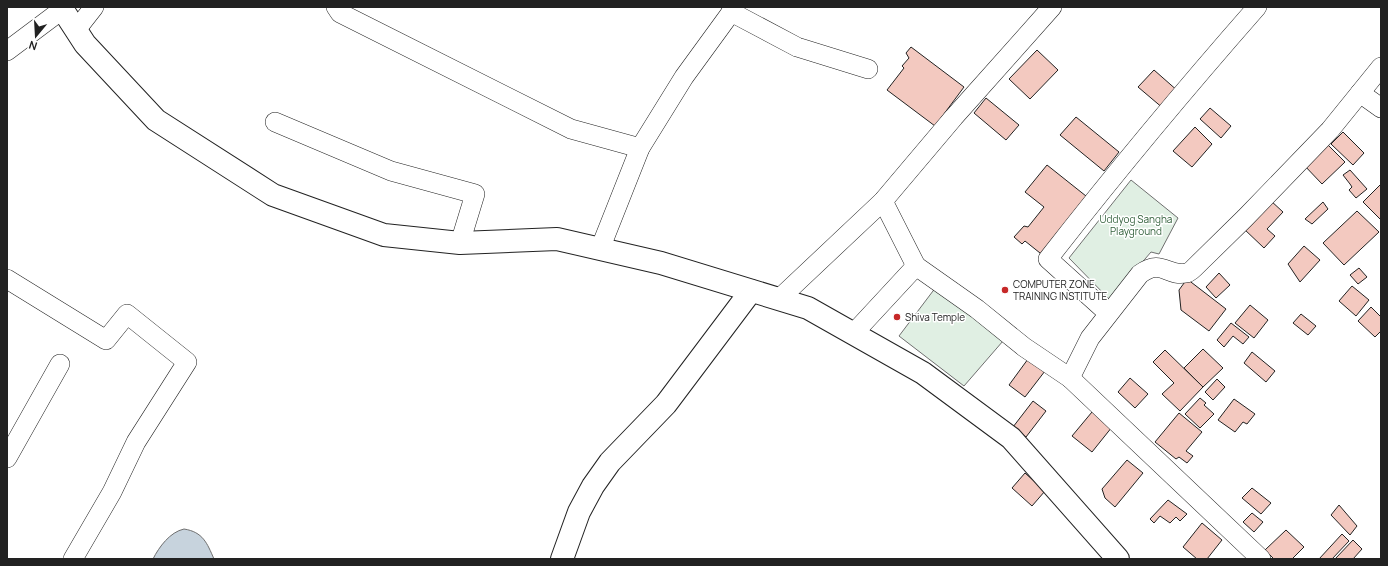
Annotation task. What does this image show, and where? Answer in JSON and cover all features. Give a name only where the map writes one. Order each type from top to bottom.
[{"type":"street","points":[[76,30],[94,7]]},
{"type":"street","points":[[336,7],[340,13],[571,129],[640,148]]},
{"type":"street","points":[[779,299],[883,201],[954,117],[1052,7]]},
{"type":"street","points":[[1108,313],[1048,259],[1081,216],[1183,92],[1257,7]]},
{"type":"street","points":[[7,51],[62,8],[85,44],[156,120],[274,195],[384,235],[460,243],[557,239],[661,263],[808,308],[923,373],[1011,438],[1118,559]]},
{"type":"street","points":[[600,249],[640,148],[684,77],[733,10],[798,47],[868,68]]},
{"type":"street","points":[[1070,378],[1090,338],[1108,313],[1140,274],[1147,268],[1158,267],[1177,273],[1186,273],[1194,268],[1245,218],[1330,130],[1381,67]]},
{"type":"street","points":[[1360,93],[1381,108]]},
{"type":"street","points":[[274,122],[391,171],[475,194],[460,243]]},
{"type":"street","points":[[883,201],[916,266],[977,309],[1024,347],[1070,378],[1261,559]]},
{"type":"street","points":[[853,334],[916,266]]},
{"type":"street","points":[[7,279],[106,340],[127,314],[187,362],[136,442],[112,492],[73,559]]},
{"type":"street","points":[[562,559],[579,512],[593,486],[610,462],[666,404],[751,291]]},
{"type":"street","points":[[7,458],[60,364]]},
{"type":"green space","name":"Uddyog Sangha Playground","points":[[1131,180],[1178,218],[1159,254],[1151,252],[1110,300],[1069,258]]},
{"type":"green space","points":[[936,287],[1003,341],[964,386],[899,336]]},
{"type":"shaded area","points":[[184,529],[196,533],[204,539],[214,559],[153,559],[158,550],[174,533]]},
{"type":"building","points":[[911,47],[964,87],[935,126],[887,90],[904,68],[902,66],[909,58],[906,53]]},
{"type":"building","points":[[1037,50],[1058,70],[1030,99],[1009,79]]},
{"type":"building","points":[[1154,70],[1179,92],[1164,109],[1138,87]]},
{"type":"building","points":[[986,98],[1019,125],[1006,140],[974,113]]},
{"type":"building","points":[[1210,108],[1231,126],[1221,138],[1200,119]]},
{"type":"building","points":[[1076,117],[1119,152],[1104,171],[1060,135]]},
{"type":"building","points":[[1195,127],[1212,144],[1192,167],[1173,151]]},
{"type":"building","points":[[1343,132],[1364,153],[1353,165],[1331,144]]},
{"type":"building","points":[[1325,142],[1345,162],[1322,184],[1303,164]]},
{"type":"building","points":[[1047,165],[1091,200],[1045,257],[1025,241],[1022,244],[1014,237],[1024,226],[1028,227],[1044,207],[1025,192]]},
{"type":"building","points":[[1350,170],[1367,189],[1356,198],[1349,190],[1352,187],[1343,175]]},
{"type":"building","points":[[1381,184],[1381,220],[1363,202]]},
{"type":"building","points":[[1270,200],[1283,212],[1267,229],[1275,236],[1264,248],[1243,228]]},
{"type":"building","points":[[1323,202],[1328,209],[1312,224],[1305,219]]},
{"type":"building","points":[[1357,211],[1379,232],[1344,265],[1323,243]]},
{"type":"building","points":[[1304,246],[1320,260],[1300,282],[1288,264]]},
{"type":"building","points":[[1359,268],[1367,277],[1358,284],[1350,275]]},
{"type":"building","points":[[1219,273],[1230,285],[1216,298],[1206,287]]},
{"type":"building","points":[[1187,279],[1226,309],[1209,331],[1181,310],[1179,290]]},
{"type":"building","points":[[1352,286],[1369,300],[1356,316],[1339,301]]},
{"type":"building","points":[[1250,305],[1268,320],[1254,338],[1235,323]]},
{"type":"building","points":[[1371,307],[1381,317],[1381,331],[1375,337],[1358,321]]},
{"type":"building","points":[[1301,314],[1316,326],[1308,335],[1293,323]]},
{"type":"building","points":[[1231,323],[1249,337],[1243,344],[1233,336],[1224,347],[1217,340]]},
{"type":"building","points":[[1203,349],[1223,368],[1203,387],[1184,368]]},
{"type":"building","points":[[1165,350],[1203,387],[1180,411],[1162,394],[1174,383],[1153,362]]},
{"type":"building","points":[[1252,352],[1275,371],[1266,382],[1244,363]]},
{"type":"building","points":[[1028,359],[1045,371],[1025,397],[1009,385]]},
{"type":"building","points":[[1130,378],[1148,394],[1135,408],[1118,392]]},
{"type":"building","points":[[1217,379],[1225,387],[1213,400],[1205,392]]},
{"type":"building","points":[[1200,398],[1206,403],[1204,405],[1214,414],[1200,428],[1185,414]]},
{"type":"building","points":[[1234,399],[1255,414],[1247,424],[1243,422],[1235,432],[1218,420]]},
{"type":"building","points":[[1033,401],[1046,411],[1026,437],[1013,427]]},
{"type":"building","points":[[1092,412],[1112,427],[1092,452],[1072,436]]},
{"type":"building","points":[[1179,413],[1202,432],[1186,451],[1193,456],[1187,463],[1179,457],[1176,459],[1155,442]]},
{"type":"building","points":[[1127,460],[1143,473],[1115,507],[1105,498],[1102,489]]},
{"type":"building","points":[[1025,473],[1045,491],[1032,506],[1012,488]]},
{"type":"building","points":[[1252,488],[1271,503],[1261,514],[1242,498]]},
{"type":"building","points":[[1168,500],[1187,514],[1180,521],[1176,517],[1170,523],[1160,516],[1154,523],[1150,519]]},
{"type":"building","points":[[1339,505],[1357,526],[1350,535],[1331,515]]},
{"type":"building","points":[[1252,513],[1263,522],[1254,532],[1243,522]]},
{"type":"building","points":[[1202,523],[1222,540],[1207,559],[1197,559],[1183,547]]},
{"type":"building","points":[[1286,530],[1304,547],[1292,559],[1274,559],[1265,550]]},
{"type":"building","points":[[1342,534],[1349,541],[1332,559],[1319,559]]},
{"type":"building","points":[[1353,540],[1362,549],[1353,559],[1335,559]]},
{"type":"place","name":"COMPUTER ZONE TRAINING INSTITUTE","points":[[1005,290]]},
{"type":"place","name":"Shiva Temple","points":[[897,317]]}]
